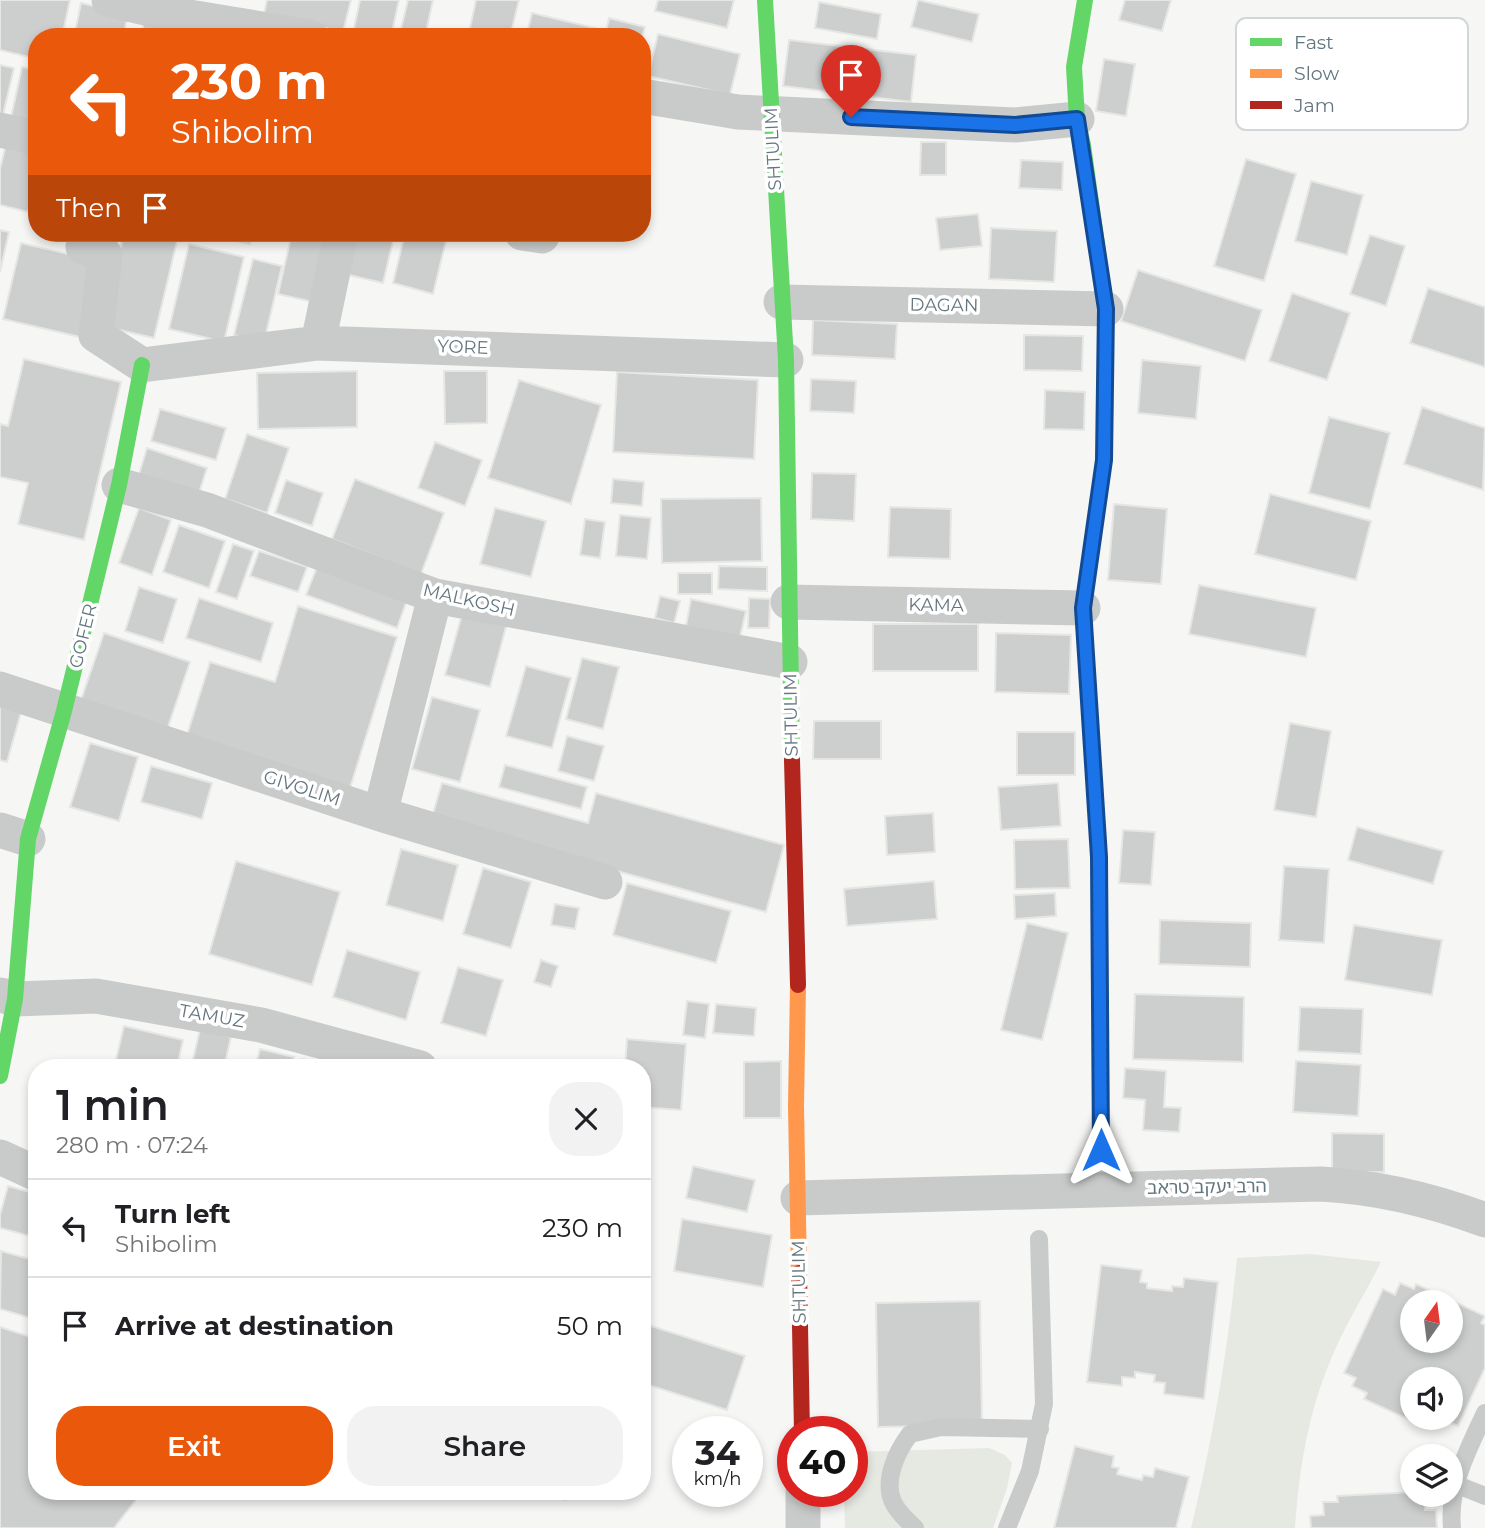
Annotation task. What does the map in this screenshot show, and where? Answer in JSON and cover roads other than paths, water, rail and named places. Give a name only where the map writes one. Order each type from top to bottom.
[{"type":"street","points":[[109,0],[257,28]]},
{"type":"street","name":"SHTULIM","points":[[765,0],[786,360],[788,602],[798,992],[796,1106],[802,1416]]},
{"type":"street","points":[[1085,0],[1074,67],[1077,119],[1106,309],[1104,460],[1083,608],[1099,857],[1101,1150]]},
{"type":"street","points":[[136,28],[139,17],[177,15]]},
{"type":"street","points":[[651,98],[738,112],[1015,125],[1077,119]]},
{"type":"street","points":[[0,130],[28,136]]},
{"type":"street","points":[[84,242],[83,247],[105,255],[96,335],[142,365]]},
{"type":"street","points":[[318,343],[339,242]]},
{"type":"street","name":"DAGAN","points":[[781,302],[1106,309]]},
{"type":"street","name":"YORE","points":[[142,365],[318,343],[786,360]]},
{"type":"street","name":"GOFER","points":[[0,1076],[7,997],[14,834],[64,710],[119,485],[142,365]]},
{"type":"street","name":"MALKOSH","points":[[119,485],[207,510],[435,596],[790,663]]},
{"type":"street","points":[[380,814],[435,596]]},
{"type":"street","name":"KAMA","points":[[788,602],[1083,608]]},
{"type":"street","name":"GIVOLIM","points":[[0,689],[380,814],[606,882]]},
{"type":"street","name":"TAMUZ","points":[[7,997],[96,996],[261,1025],[387,1059]]},
{"type":"street","points":[[0,1157],[28,1170]]},
{"type":"street","name":"הרב יעקב טראב","points":[[798,1198],[1321,1184],[1409,1196],[1485,1220]]},
{"type":"street","points":[[803,1507],[803,1528]]},
{"type":"lane","points":[[1007,1528],[1030,1471],[1044,1404],[1039,1239]]},
{"type":"lane","points":[[1463,1462],[1485,1413]]},
{"type":"lane","points":[[915,1528],[892,1500],[890,1477],[900,1447],[910,1434],[941,1427],[1040,1429]]},
{"type":"lane","points":[[1463,1487],[1485,1496]]},
{"type":"lane","points":[[1452,1507],[1452,1528]]}]
